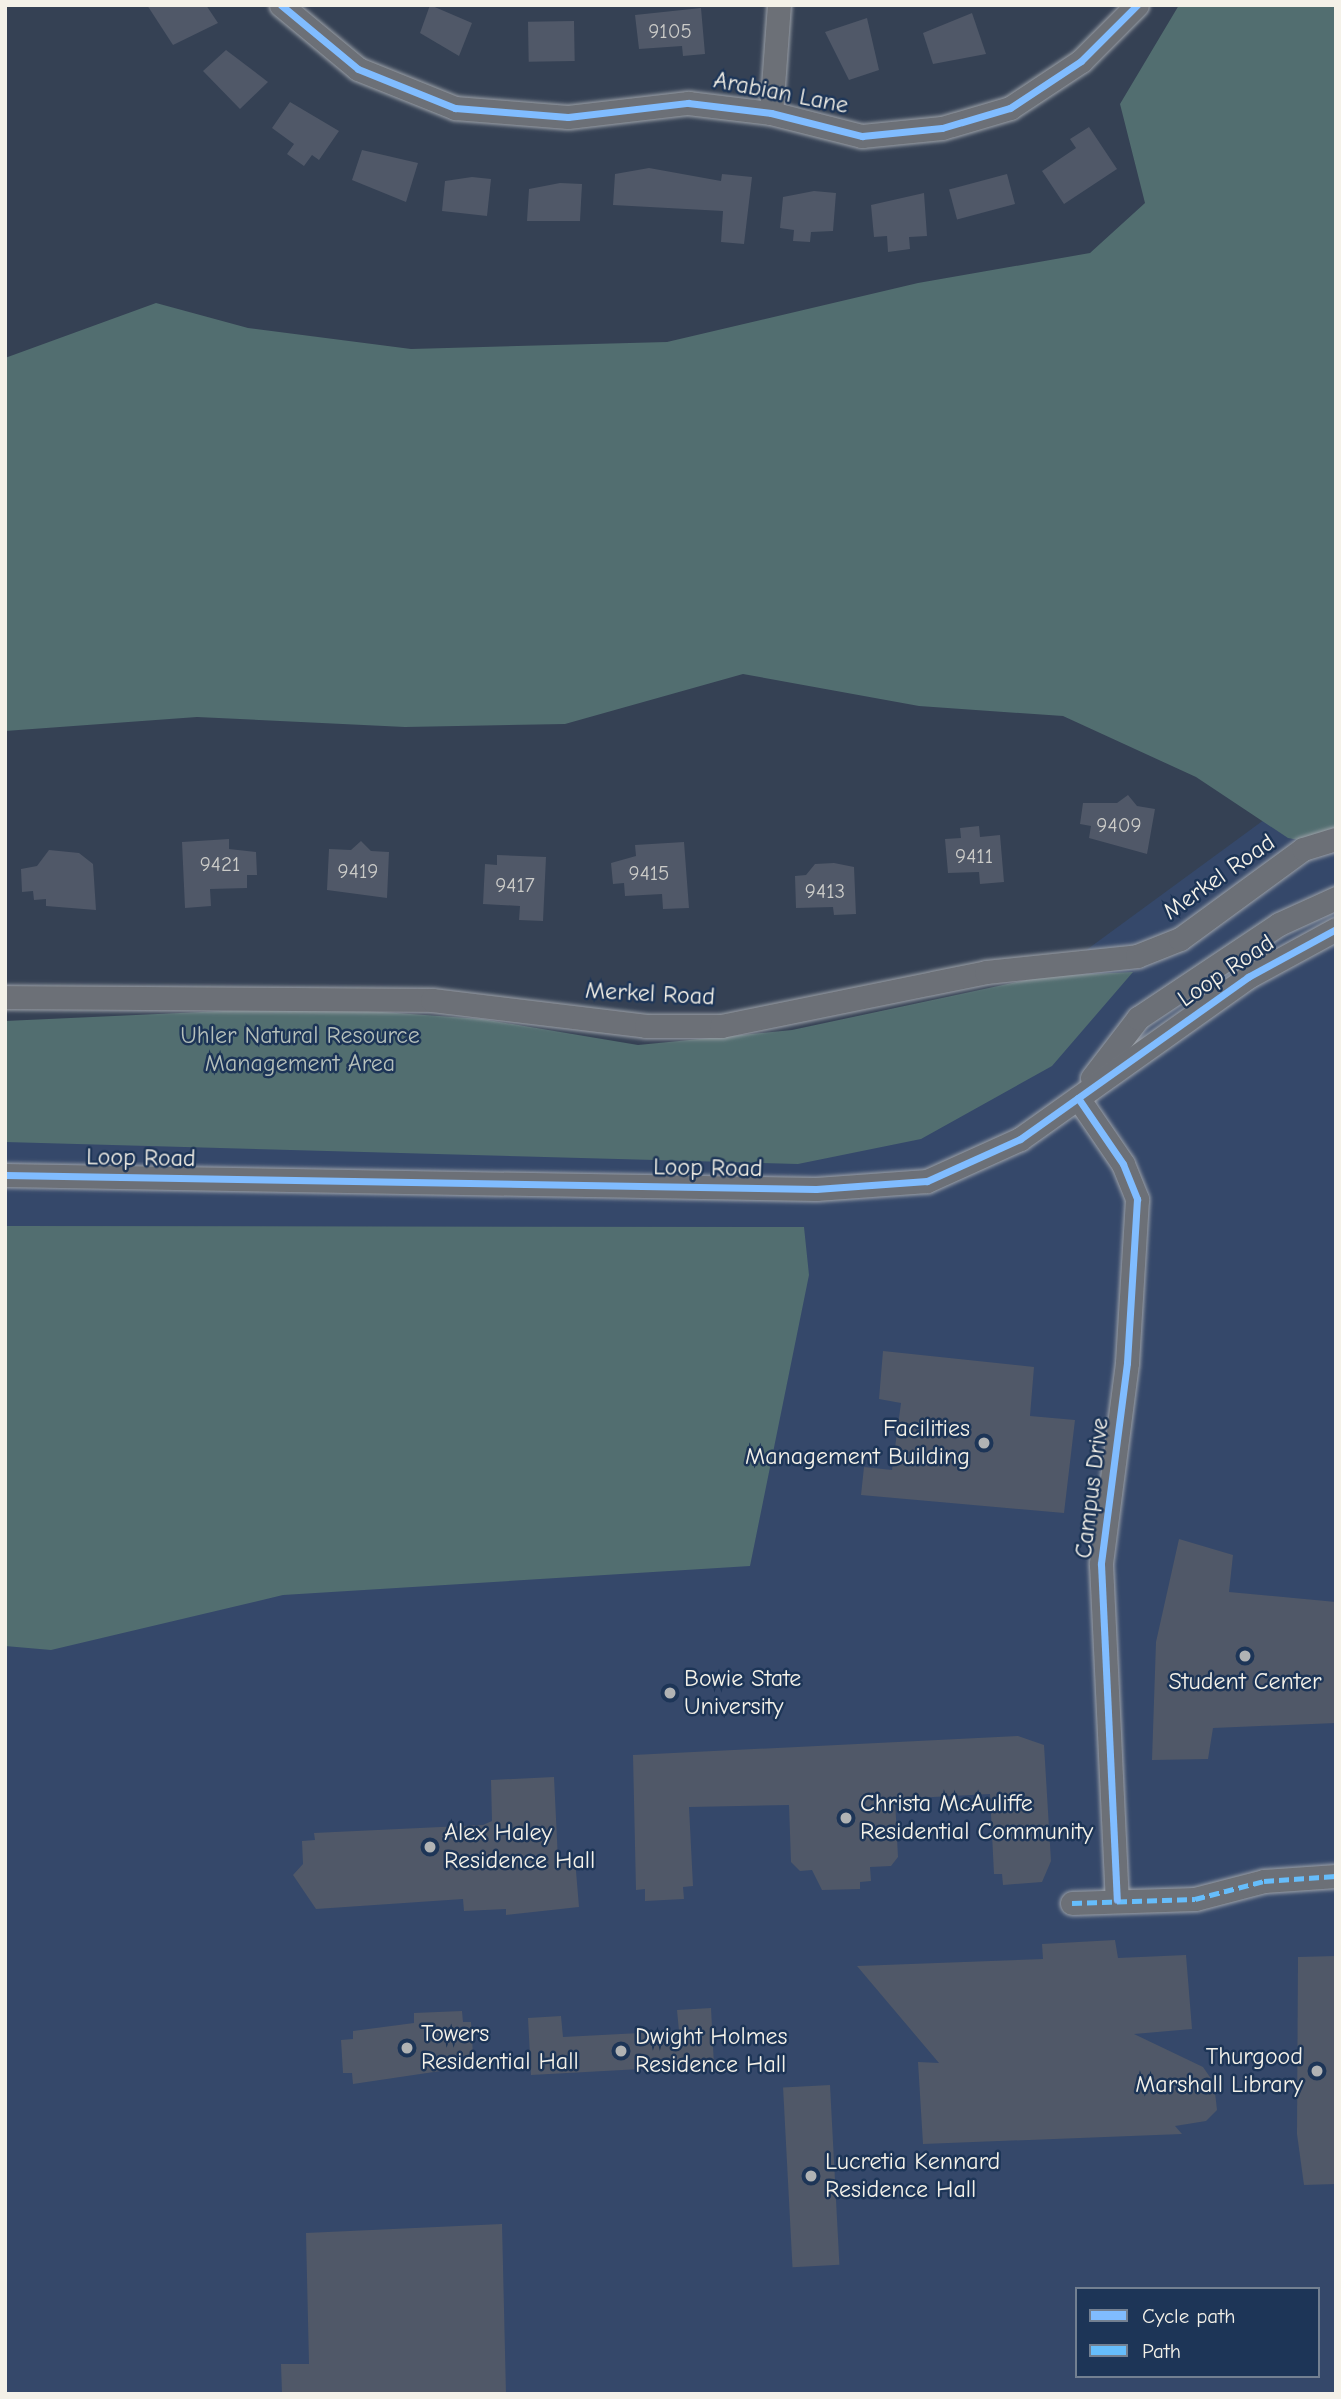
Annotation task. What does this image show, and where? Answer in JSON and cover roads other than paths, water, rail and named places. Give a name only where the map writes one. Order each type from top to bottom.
[{"type":"street","name":"Arabian Lane","points":[[281,5],[358,69],[455,108],[568,117],[688,103],[771,113],[862,136],[942,128],[993,114],[1081,61],[1137,5]]},
{"type":"street","points":[[771,113],[779,5]]},
{"type":"street","name":"Merkel Road","points":[[5,997],[432,1000],[646,1026],[721,1026],[986,972],[1137,956],[1180,939],[1303,849],[1336,839]]},
{"type":"street","name":"Loop Road","points":[[1078,1098],[1138,1018],[1279,924],[1336,898]]},
{"type":"street","name":"Loop Road","points":[[5,1175],[882,1188],[966,1169],[1078,1098],[1248,977],[1336,929]]},
{"type":"street","name":"Campus Drive","points":[[1078,1098],[1123,1164],[1137,1199],[1127,1363],[1101,1564],[1117,1899]]},
{"type":"street","points":[[1072,1903],[1117,1899],[1195,1899],[1265,1881],[1336,1876]]},
{"type":"place","name":"Facilities Management Building","points":[[984,1443]]},
{"type":"place","name":"Student Center","points":[[1245,1656]]},
{"type":"place","name":"Bowie State University","points":[[670,1693]]},
{"type":"place","name":"Christa McAuliffe Residential Community","points":[[846,1818]]},
{"type":"place","name":"Alex Haley Residence Hall","points":[[430,1847]]},
{"type":"place","name":"Towers Residential Hall","points":[[407,2048]]},
{"type":"place","name":"Dwight Holmes Residence Hall","points":[[621,2051]]},
{"type":"place","name":"Thurgood Marshall Library","points":[[1317,2071]]},
{"type":"place","name":"Lucretia Kennard Residence Hall","points":[[811,2176]]},
{"type":"park label","name":"Uhler Natural Resource Management Area","points":[[300,1050]]}]
